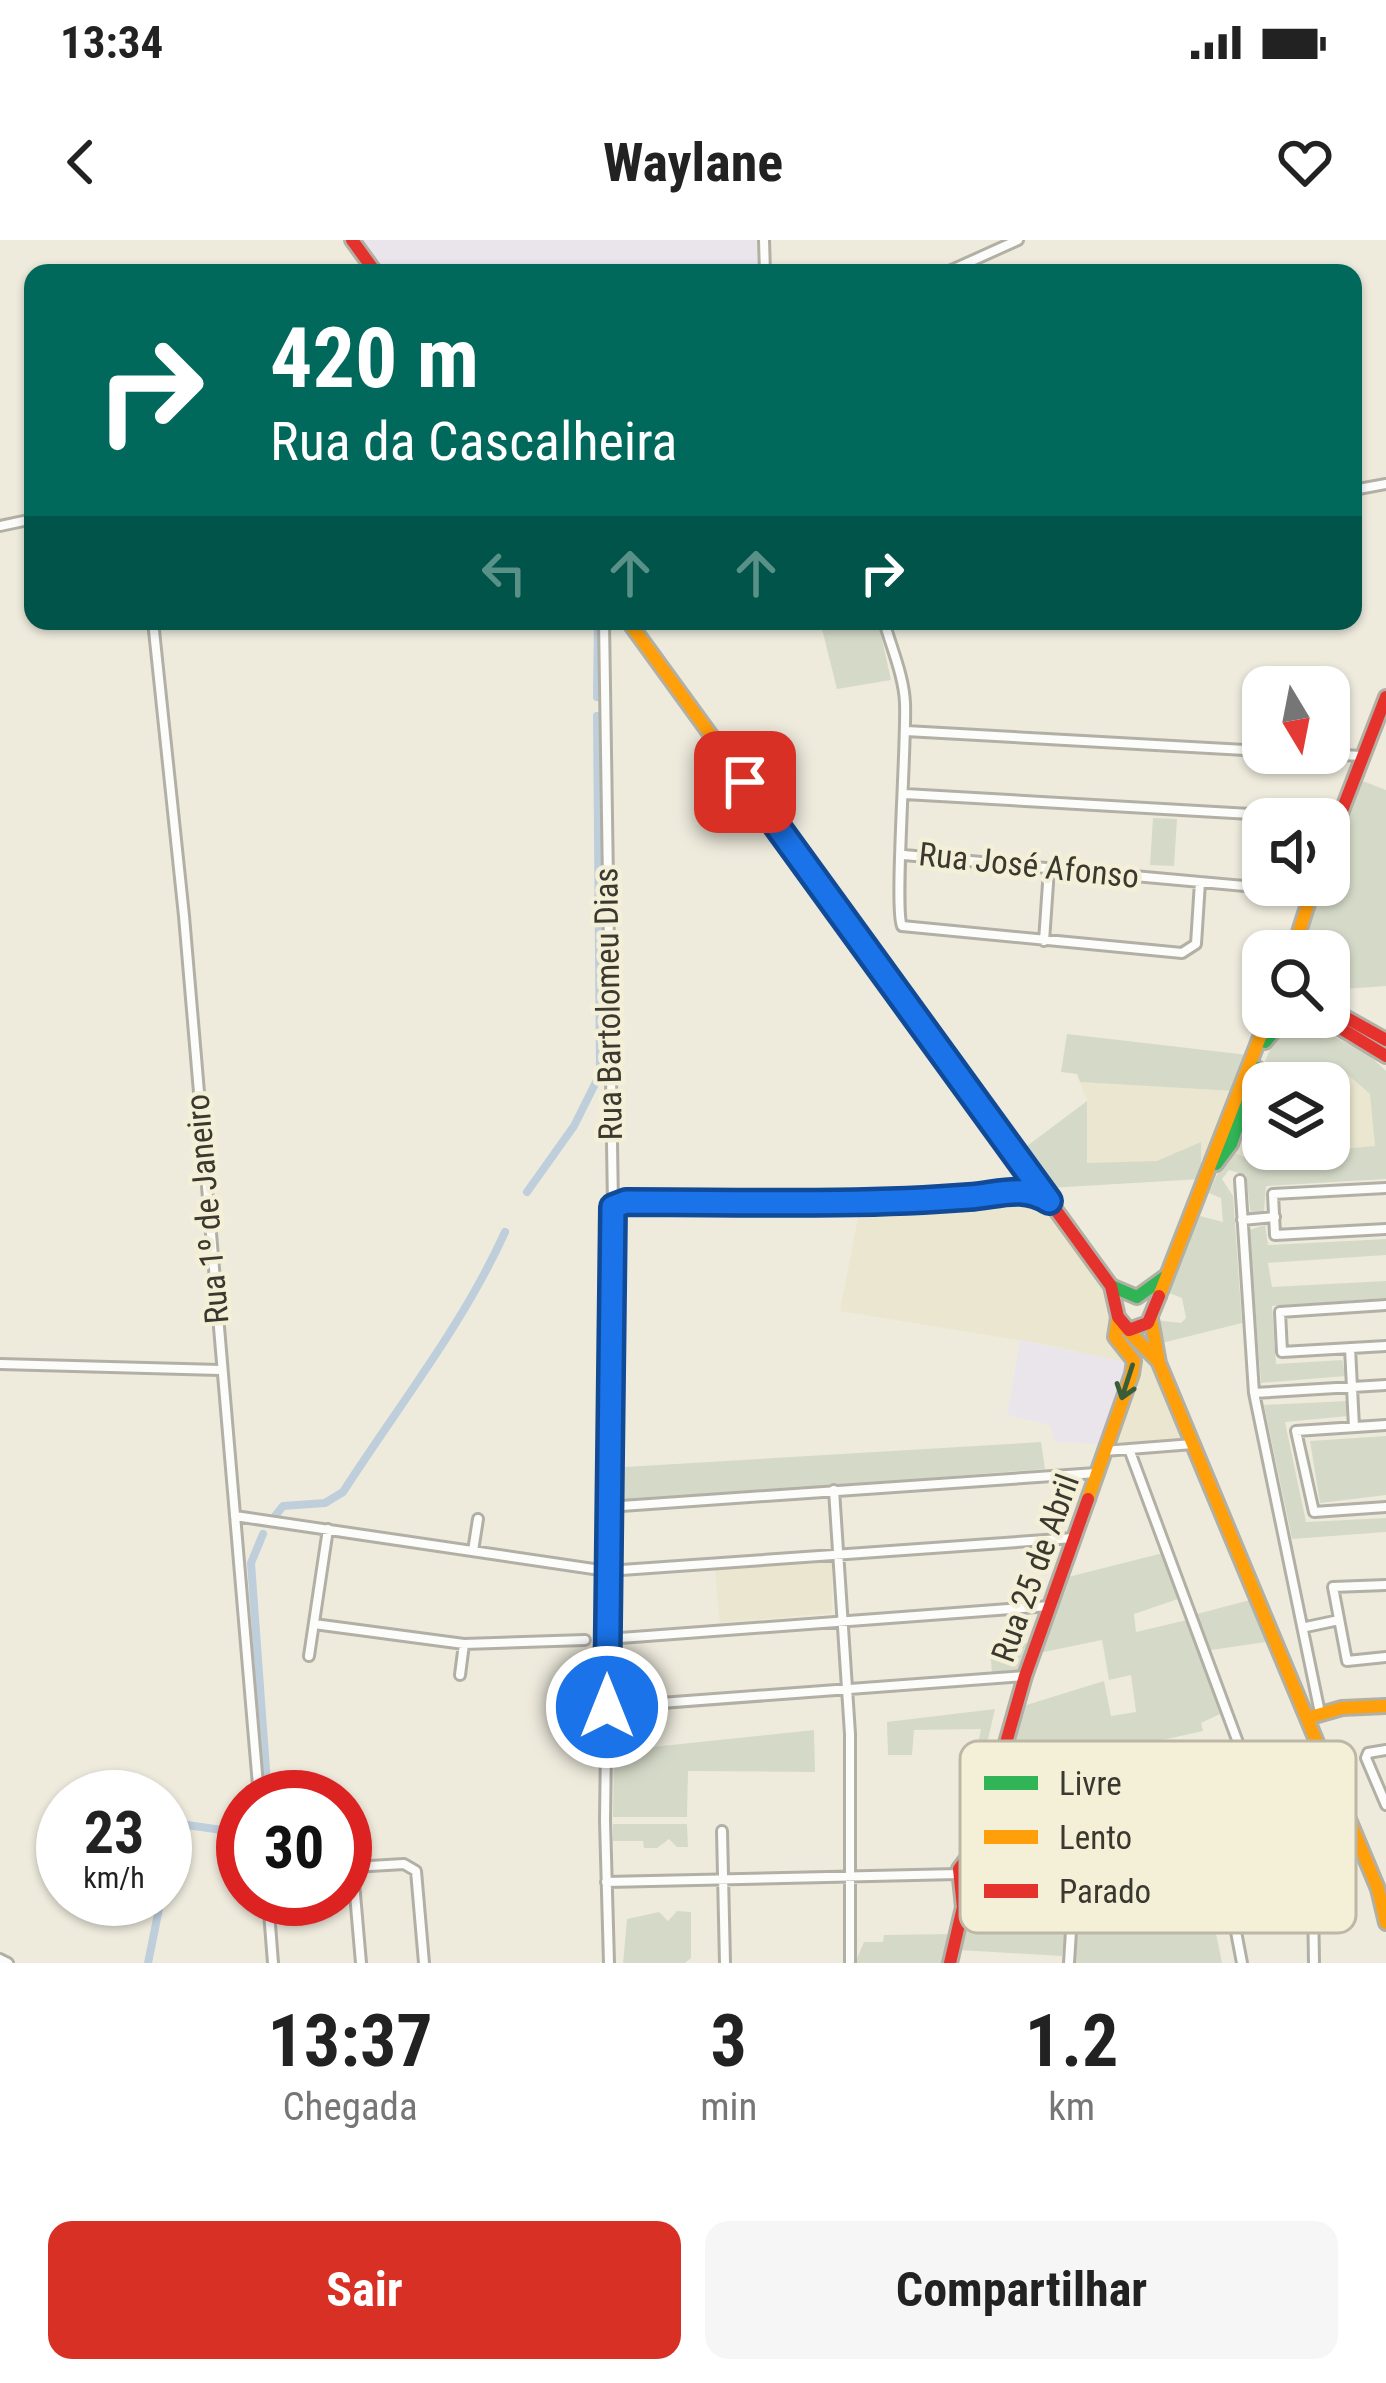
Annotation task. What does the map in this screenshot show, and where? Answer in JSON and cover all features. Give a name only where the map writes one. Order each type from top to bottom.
[{"type":"main road","points":[[635,630],[1111,1286],[1148,1303],[1159,1363],[1322,1741]]},
{"type":"main road","points":[[1346,798],[1386,697]]},
{"type":"main road","points":[[1350,1020],[1386,1040]]},
{"type":"main road","points":[[1350,1034],[1386,1055]]},
{"type":"main road","points":[[1120,1319],[1140,1330],[1151,1316],[1260,1038]]},
{"type":"main road","points":[[1212,1170],[1232,1141],[1267,1038]]},
{"type":"main road","points":[[1120,1319],[1135,1297],[1167,1276]]},
{"type":"main road","name":"Rua 25 de Abril","points":[[1007,1741],[1134,1367],[1115,1337],[1120,1319],[1111,1286]]},
{"type":"main road","points":[[1120,1319],[1159,1363]]},
{"type":"main road","points":[[1313,1716],[1386,1706]]},
{"type":"main road","points":[[1356,1838],[1386,1922]]},
{"type":"main road","name":"Rua 25 de Abril","points":[[950,1963],[960,1919]]},
{"type":"street","points":[[965,264],[1018,240]]},
{"type":"street","name":"Rua 1º de Janeiro","points":[[154,630],[184,916],[257,1770]]},
{"type":"street","name":"Rua Bartolomeu Dias","points":[[604,630],[613,1207],[607,1507],[609,1963]]},
{"type":"street","name":"Rua José Afonso","points":[[887,630],[905,696],[904,855],[1242,884]]},
{"type":"street","points":[[906,731],[1242,750]]},
{"type":"street","points":[[1350,755],[1361,756]]},
{"type":"street","points":[[905,794],[1242,813]]},
{"type":"street","points":[[904,855],[897,916],[902,926],[1044,941],[1190,951],[1196,944],[1200,882]]},
{"type":"street","points":[[1044,941],[1049,869]]},
{"type":"street","points":[[1010,1191],[1025,1180],[1024,1168]]},
{"type":"street","points":[[1240,1180],[1254,1394],[1305,1627],[1313,1716]]},
{"type":"street","points":[[1386,1188],[1274,1194],[1276,1235],[1386,1229]]},
{"type":"street","points":[[613,1207],[626,1202],[872,1202],[1010,1191],[1034,1192],[1049,1201]]},
{"type":"street","points":[[1242,1220],[1275,1217]]},
{"type":"street","points":[[1386,1305],[1280,1312],[1282,1352],[1386,1346]]},
{"type":"street","points":[[1350,1348],[1354,1427]]},
{"type":"street","points":[[0,1365],[220,1370]]},
{"type":"street","points":[[1254,1394],[1386,1384]]},
{"type":"street","points":[[1386,1425],[1296,1431],[1314,1512],[1386,1507]]},
{"type":"street","points":[[1105,1451],[1193,1444]]},
{"type":"street","points":[[1129,1449],[1237,1741]]},
{"type":"street","points":[[607,1507],[1097,1473]]},
{"type":"street","points":[[833,1490],[846,1689],[850,1963]]},
{"type":"street","points":[[235,1516],[607,1571],[1074,1538]]},
{"type":"street","points":[[473,1551],[478,1519]]},
{"type":"street","points":[[309,1657],[328,1529]]},
{"type":"street","points":[[1386,1586],[1334,1587],[1346,1661],[1386,1658]]},
{"type":"street","points":[[607,1639],[1052,1606]]},
{"type":"street","points":[[1305,1627],[1339,1620]]},
{"type":"street","points":[[314,1624],[464,1644],[586,1640]]},
{"type":"street","points":[[460,1676],[464,1644]]},
{"type":"street","points":[[607,1707],[1025,1676]]},
{"type":"street","points":[[1386,1750],[1366,1758],[1386,1805]]},
{"type":"street","points":[[722,1831],[724,1963]]},
{"type":"street","points":[[372,1865],[400,1863],[416,1871],[424,1963]]},
{"type":"street","points":[[606,1882],[960,1874]]},
{"type":"street","points":[[270,1926],[273,1963]]},
{"type":"street","points":[[358,1926],[361,1963]]},
{"type":"street","points":[[1069,1963],[1071,1933]]},
{"type":"street","points":[[1237,1933],[1243,1963]]},
{"type":"street","points":[[1314,1933],[1314,1963]]},
{"type":"shaded area","points":[[361,240],[756,240],[758,264],[378,264]]},
{"type":"shaded area","points":[[1350,1077],[1371,1095],[1375,1147],[1350,1149]]},
{"type":"shaded area","points":[[1080,1082],[1233,1091],[1208,1160],[1087,1163],[1087,1101]]},
{"type":"shaded area","points":[[862,1197],[1040,1201],[1146,1350],[1184,1438],[1100,1444],[1130,1364],[1048,1345],[840,1311]]},
{"type":"shaded area","points":[[1020,1340],[1130,1363],[1100,1444],[1055,1442],[1050,1425],[1007,1415]]},
{"type":"shaded area","points":[[832,1562],[832,1613],[720,1623],[715,1569]]},
{"type":"green space","points":[[822,630],[880,630],[891,680],[837,689]]},
{"type":"green space","points":[[1360,780],[1386,790],[1386,986],[1350,989],[1350,930],[1307,930],[1316,906],[1350,906],[1350,808]]},
{"type":"green space","points":[[1153,818],[1177,819],[1174,866],[1150,865]]},
{"type":"green space","points":[[1067,1034],[1248,1055],[1233,1091],[1080,1082],[1077,1074],[1061,1072]]},
{"type":"green space","points":[[1337,1038],[1368,1054],[1386,1071],[1386,1179],[1266,1186],[1264,1212],[1251,1217],[1246,1175],[1229,1170],[1222,1179],[1233,1196],[1242,1323],[1162,1343],[1156,1320],[1181,1323],[1186,1318],[1182,1298],[1169,1293],[1200,1216],[1223,1222],[1221,1198],[1209,1193],[1219,1170],[1235,1153],[1242,1156],[1242,1170],[1350,1170],[1350,1148],[1375,1146],[1370,1094],[1350,1077],[1350,1062],[1265,1062],[1276,1041]]},
{"type":"green space","points":[[1087,1101],[1087,1163],[1157,1161],[1201,1142],[1201,1179],[1049,1188],[1019,1152]]},
{"type":"green space","points":[[1265,1225],[1268,1245],[1386,1239],[1386,1255],[1268,1263],[1272,1287],[1386,1281],[1386,1298],[1272,1306],[1276,1364],[1342,1360],[1346,1376],[1261,1383],[1249,1230]]},
{"type":"green space","points":[[1347,1401],[1348,1416],[1285,1422],[1306,1522],[1386,1518],[1386,1532],[1292,1539],[1264,1405]]},
{"type":"green space","points":[[1386,1436],[1386,1495],[1320,1503],[1310,1441]]},
{"type":"green space","points":[[1041,1442],[1045,1469],[620,1502],[625,1467]]},
{"type":"green space","points":[[1163,1553],[1178,1599],[1134,1614],[1136,1632],[1187,1620],[1220,1714],[1201,1723],[1203,1731],[1158,1741],[1011,1741],[1020,1707],[1104,1681],[1111,1716],[1136,1712],[1131,1675],[1109,1680],[1102,1640],[1039,1653],[1068,1577]]},
{"type":"green space","points":[[1250,1600],[1266,1642],[1211,1650],[1197,1614]]},
{"type":"green space","points":[[1030,1643],[1020,1671],[992,1674],[990,1646]]},
{"type":"green space","points":[[995,1709],[988,1741],[979,1741],[981,1729],[914,1730],[912,1755],[888,1755],[887,1722]]},
{"type":"green space","points":[[814,1730],[815,1772],[688,1771],[687,1817],[613,1817],[614,1751]]},
{"type":"green space","points":[[613,1824],[687,1824],[688,1847],[677,1847],[669,1839],[657,1848],[644,1848],[643,1841],[613,1841]]},
{"type":"green space","points":[[677,1911],[691,1912],[691,1958],[685,1963],[623,1963],[627,1919],[659,1912],[668,1921]]},
{"type":"green space","points":[[964,1933],[1065,1933],[1062,1956],[959,1950]]},
{"type":"green space","points":[[1076,1933],[1216,1933],[1222,1963],[1075,1963]]},
{"type":"green space","points":[[950,1934],[944,1963],[855,1963],[864,1942],[883,1942],[884,1935]]},
{"type":"waterway","points":[[597,697],[598,630]]},
{"type":"waterway","points":[[527,1192],[574,1126],[600,1074],[597,716]]},
{"type":"waterway","points":[[275,1516],[283,1506],[325,1503],[343,1492],[450,1332],[505,1232]]},
{"type":"waterway","points":[[263,1534],[251,1563],[266,1770]]},
{"type":"waterway","points":[[192,1826],[216,1829]]},
{"type":"waterway","points":[[148,1963],[156,1926]]},
{"type":"traffic: fast","points":[[1265,1042],[1268,1038]]},
{"type":"traffic: fast","points":[[1216,1164],[1231,1144],[1242,1112]]},
{"type":"traffic: fast","points":[[1111,1286],[1137,1297],[1166,1276]]},
{"type":"traffic: slow","points":[[635,630],[898,993]]},
{"type":"traffic: slow","points":[[1300,930],[1307,906]]},
{"type":"traffic: slow","points":[[1159,1296],[1260,1038]]},
{"type":"traffic: slow","points":[[1088,1499],[1132,1374],[1134,1361],[1115,1337],[1118,1317]]},
{"type":"traffic: slow","points":[[1151,1319],[1159,1363],[1316,1741]]},
{"type":"traffic: slow","points":[[1125,1328],[1157,1360]]},
{"type":"traffic: slow","points":[[1307,1718],[1342,1708],[1386,1706]]},
{"type":"traffic: slow","points":[[1356,1836],[1386,1923]]},
{"type":"traffic: jam","points":[[352,240],[369,264]]},
{"type":"traffic: jam","points":[[1347,798],[1386,697]]},
{"type":"traffic: jam","points":[[898,993],[1111,1286],[1118,1317],[1129,1330],[1148,1323],[1159,1296]]},
{"type":"traffic: jam","points":[[1350,1020],[1386,1040]]},
{"type":"traffic: jam","points":[[1350,1034],[1386,1056]]},
{"type":"traffic: jam","points":[[1007,1741],[1088,1499]]},
{"type":"traffic: jam","points":[[960,1868],[960,1878]]},
{"type":"traffic: jam","points":[[950,1963],[960,1920]]},
{"type":"route","points":[[607,1707],[613,1207],[626,1202],[872,1202],[1010,1191],[1034,1192],[1049,1201],[745,782]]}]
